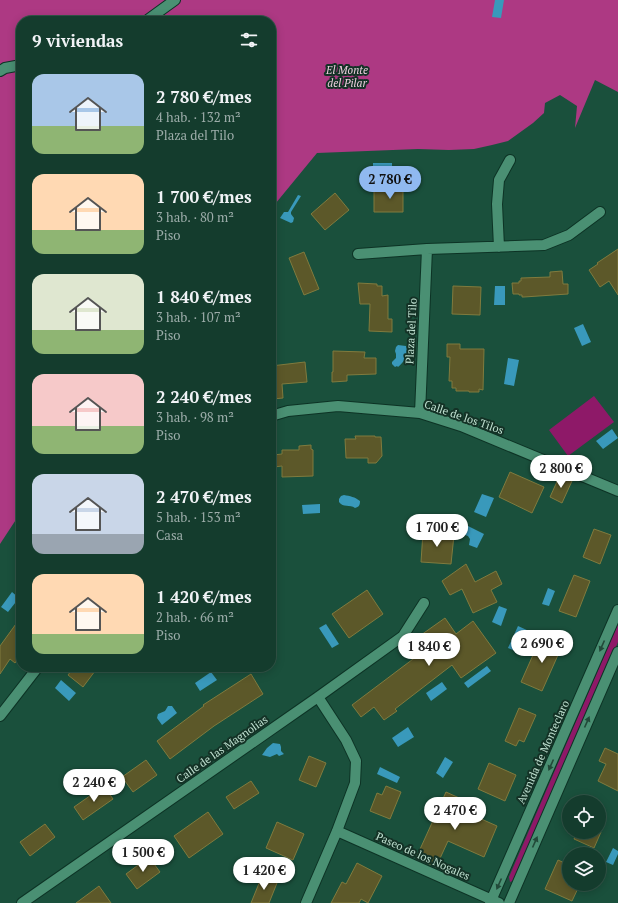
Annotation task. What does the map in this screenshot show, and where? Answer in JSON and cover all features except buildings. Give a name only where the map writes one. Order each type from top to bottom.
[{"type":"street","points":[[153,16],[174,0]]},
{"type":"street","points":[[0,71],[5,68],[16,66]]},
{"type":"street","points":[[499,247],[497,204],[499,180],[510,160]]},
{"type":"street","points":[[358,254],[427,249],[544,245],[570,234],[600,212]]},
{"type":"street","name":"Plaza del Tilo","points":[[420,414],[427,249]]},
{"type":"street","name":"Calle de los Tilos","points":[[276,415],[288,411],[338,406],[420,414],[461,426],[618,491]]},
{"type":"street","name":"Calle de las Magnolias","points":[[22,903],[403,636],[424,603]]},
{"type":"street","name":"Avenida de Monteclaro","points":[[494,902],[618,610]]},
{"type":"street","points":[[508,903],[618,652]]},
{"type":"street","points":[[0,716],[34,672]]},
{"type":"street","points":[[306,903],[337,831],[355,783],[356,761],[346,740],[318,697]]},
{"type":"street","name":"Paseo de los Nogales","points":[[337,831],[494,902]]},
{"type":"shaded area","points":[[594,396],[614,422],[568,456],[549,430]]},
{"type":"shaded area","points":[[618,624],[618,642],[515,880],[510,882],[509,877]]},
{"type":"green space","name":"El Monte del Pilar","points":[[0,0],[618,0],[618,92],[595,80],[575,128],[577,106],[560,95],[545,103],[544,113],[508,141],[474,149],[418,149],[317,153],[276,203],[276,16],[16,16],[16,520],[0,544]]},
{"type":"water","points":[[495,0],[504,0],[501,18],[492,17]]},
{"type":"water","points":[[373,163],[392,163],[392,173],[373,173]]},
{"type":"water","points":[[298,195],[301,196],[291,212],[294,218],[293,222],[291,223],[280,218],[284,212],[288,212]]},
{"type":"water","points":[[495,286],[505,286],[505,305],[494,305]]},
{"type":"water","points":[[583,324],[591,342],[582,346],[574,328]]},
{"type":"water","points":[[398,345],[406,346],[407,352],[402,363],[398,367],[395,367],[392,362],[396,358],[395,351]]},
{"type":"water","points":[[508,358],[519,360],[514,386],[504,384]]},
{"type":"water","points":[[612,429],[618,438],[603,449],[596,441]]},
{"type":"water","points":[[482,494],[494,498],[486,517],[474,512]]},
{"type":"water","points":[[344,495],[360,501],[359,506],[355,508],[341,504],[339,499]]},
{"type":"water","points":[[320,504],[320,513],[303,514],[302,505]]},
{"type":"water","points":[[468,526],[484,534],[477,548],[469,545],[470,539],[465,535]]},
{"type":"water","points":[[548,588],[555,591],[549,606],[542,604]]},
{"type":"water","points":[[12,592],[16,595],[16,602],[8,612],[1,607]]},
{"type":"water","points":[[499,606],[507,609],[501,626],[492,622]]},
{"type":"water","points":[[326,624],[339,644],[332,648],[319,628]]},
{"type":"water","points":[[518,626],[529,631],[518,652],[508,648]]},
{"type":"water","points":[[487,666],[491,671],[468,688],[464,683]]},
{"type":"water","points":[[211,672],[217,680],[200,691],[195,683]]},
{"type":"water","points":[[61,680],[76,693],[69,701],[55,688]]},
{"type":"water","points":[[442,682],[447,689],[431,701],[426,693]]},
{"type":"water","points":[[168,706],[172,706],[177,713],[162,725],[157,718],[158,714],[165,711]]},
{"type":"water","points":[[408,727],[414,737],[398,747],[392,738]]},
{"type":"water","points":[[273,743],[280,744],[281,751],[284,754],[279,756],[277,754],[270,757],[262,755],[267,748]]},
{"type":"water","points":[[445,757],[453,762],[443,778],[436,773]]},
{"type":"water","points":[[380,767],[400,777],[397,783],[377,774]]},
{"type":"water","points":[[613,848],[618,851],[613,865],[606,862]]}]
